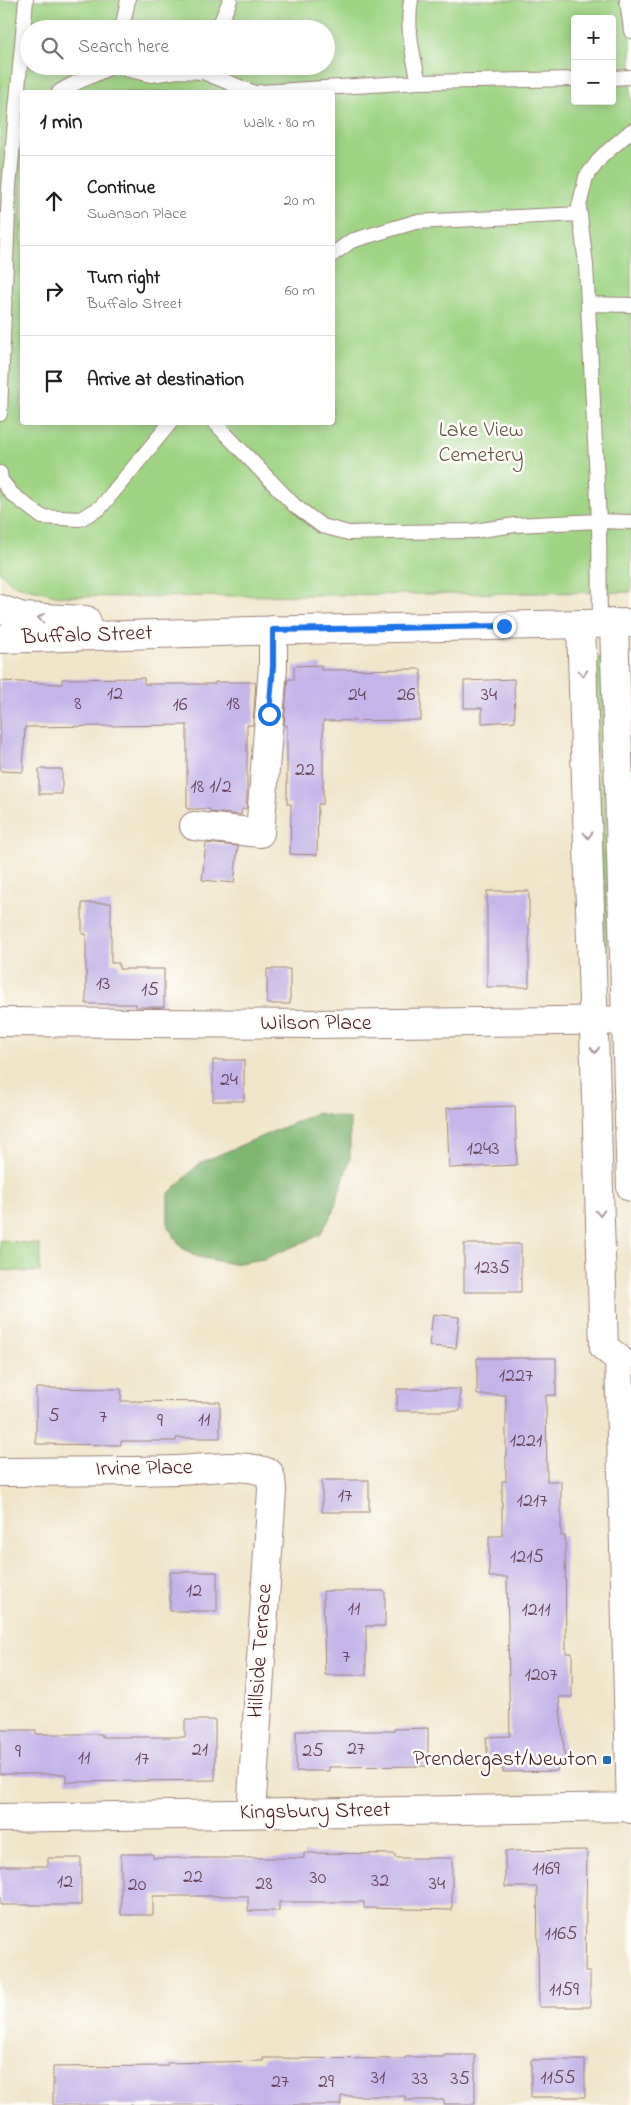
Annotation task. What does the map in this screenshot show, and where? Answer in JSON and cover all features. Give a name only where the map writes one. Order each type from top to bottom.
[{"type":"street","name":"Buffalo Street","points":[[0,609],[23,616],[92,621],[144,620],[174,633]]},
{"type":"street","name":"Buffalo Street","points":[[0,639],[273,630],[607,624]]},
{"type":"street","points":[[607,624],[629,1020],[631,1187]]},
{"type":"street","points":[[607,624],[594,1021],[604,1347],[627,1353],[631,1795]]},
{"type":"street","points":[[194,826],[260,833],[273,666],[273,630]]},
{"type":"street","name":"Wilson Place","points":[[0,1022],[314,1024],[629,1020]]},
{"type":"street","name":"Irvine Place","points":[[0,1472],[178,1470],[226,1467],[262,1470],[269,1473],[272,1490]]},
{"type":"street","name":"Hillside Terrace","points":[[251,1813],[272,1490]]},
{"type":"street","name":"Kingsbury Street","points":[[0,1818],[251,1813],[631,1795]]},
{"type":"lane","points":[[25,20],[26,0]]},
{"type":"lane","points":[[124,20],[128,0]]},
{"type":"lane","points":[[222,20],[230,0]]},
{"type":"lane","points":[[400,0],[408,15]]},
{"type":"lane","points":[[411,0],[408,15],[413,60],[419,82]]},
{"type":"lane","points":[[627,0],[631,31]]},
{"type":"lane","points":[[21,75],[21,90]]},
{"type":"lane","points":[[62,90],[96,75]]},
{"type":"lane","points":[[217,75],[248,90]]},
{"type":"lane","points":[[616,78],[631,77]]},
{"type":"lane","points":[[292,90],[419,82],[571,79]]},
{"type":"lane","points":[[0,414],[9,188],[18,133],[20,100]]},
{"type":"lane","points":[[607,624],[599,521],[588,304],[579,207],[586,177],[602,156],[631,131]]},
{"type":"lane","points":[[335,253],[351,241],[415,222],[580,214]]},
{"type":"lane","points":[[588,304],[631,305]]},
{"type":"lane","points":[[0,473],[1,480],[12,494],[42,517],[80,519],[100,508],[169,425]]},
{"type":"lane","points":[[217,425],[296,506],[322,526],[349,533],[474,531],[515,525],[599,521],[631,522]]},
{"type":"green space","name":"Lake View Cemetery","points":[[0,0],[631,0],[631,592],[60,596],[12,584],[0,572]]},
{"type":"green space","points":[[602,658],[604,665],[608,982],[606,984],[593,660]]},
{"type":"green space","points":[[316,1113],[350,1119],[350,1159],[332,1214],[320,1235],[264,1259],[233,1264],[198,1257],[182,1248],[168,1227],[168,1194],[200,1163]]},
{"type":"green space","points":[[0,1240],[40,1245],[40,1272],[0,1270]]},
{"type":"building","points":[[321,665],[321,670],[421,669],[421,720],[323,721],[323,804],[318,804],[317,855],[290,854],[291,804],[287,804],[287,725],[284,725],[288,679],[294,679],[294,666]]},
{"type":"building","points":[[144,678],[144,684],[256,682],[253,725],[247,725],[246,809],[242,809],[241,815],[210,812],[210,809],[187,809],[187,725],[25,727],[23,772],[0,771],[0,681],[62,684],[62,679]]},
{"type":"building","points":[[514,679],[515,721],[482,723],[482,708],[464,708],[464,681]]},
{"type":"building","points":[[39,769],[62,769],[62,794],[39,794]]},
{"type":"building","points":[[206,843],[238,846],[234,883],[202,880]]},
{"type":"building","points":[[487,891],[529,891],[529,987],[487,987]]},
{"type":"building","points":[[82,903],[111,903],[111,963],[119,963],[119,969],[164,969],[164,1007],[136,1007],[136,1004],[86,1004],[86,934],[82,934]]},
{"type":"building","points":[[267,969],[290,969],[290,1004],[267,1004]]},
{"type":"building","points":[[213,1060],[244,1060],[244,1101],[213,1101]]},
{"type":"building","points":[[515,1106],[517,1165],[449,1168],[447,1108]]},
{"type":"building","points":[[464,1244],[521,1244],[521,1292],[464,1292]]},
{"type":"building","points":[[433,1314],[459,1317],[456,1348],[429,1346]]},
{"type":"building","points":[[477,1358],[556,1358],[556,1395],[546,1395],[547,1481],[561,1481],[561,1536],[565,1536],[566,1653],[572,1653],[572,1697],[559,1697],[565,1760],[558,1759],[557,1771],[503,1772],[501,1761],[488,1760],[486,1737],[510,1736],[507,1577],[489,1577],[489,1536],[502,1536],[502,1481],[506,1481],[506,1395],[477,1395]]},
{"type":"building","points":[[36,1388],[121,1389],[121,1401],[220,1402],[220,1438],[176,1438],[176,1441],[121,1441],[121,1445],[36,1444]]},
{"type":"building","points":[[397,1389],[460,1389],[460,1411],[397,1411]]},
{"type":"building","points":[[322,1480],[369,1480],[369,1512],[322,1512]]},
{"type":"building","points":[[170,1572],[217,1572],[217,1611],[170,1611]]},
{"type":"building","points":[[323,1591],[385,1591],[385,1626],[366,1626],[366,1675],[325,1675]]},
{"type":"building","points":[[185,1720],[215,1720],[215,1780],[66,1782],[66,1774],[0,1774],[0,1730],[36,1730],[36,1734],[102,1734],[102,1737],[185,1737]]},
{"type":"building","points":[[428,1728],[428,1766],[329,1767],[329,1771],[296,1771],[296,1731],[394,1731],[394,1729]]},
{"type":"building","points":[[587,1850],[585,1972],[590,1972],[590,2007],[539,2007],[537,1887],[505,1887],[505,1851]]},
{"type":"building","points":[[304,1853],[395,1854],[395,1858],[452,1858],[452,1910],[364,1908],[364,1902],[279,1902],[279,1911],[248,1911],[248,1896],[153,1896],[153,1915],[121,1915],[121,1854],[153,1854],[153,1858],[304,1858]]},
{"type":"building","points":[[48,1858],[81,1858],[81,1905],[0,1905],[0,1866],[48,1866]]},
{"type":"building","points":[[444,2055],[475,2055],[475,2104],[444,2104],[444,2100],[405,2100],[405,2096],[341,2096],[341,2105],[53,2105],[53,2067],[167,2066],[167,2063],[263,2061],[263,2058],[405,2059],[405,2057],[444,2057]]},
{"type":"building","points":[[531,2060],[585,2060],[585,2097],[531,2097]]},
{"type":"place","name":"Prendergast/Newton","points":[[607,1760]]},
{"type":"route","points":[[269,714],[273,666],[273,630],[504,626]]}]
